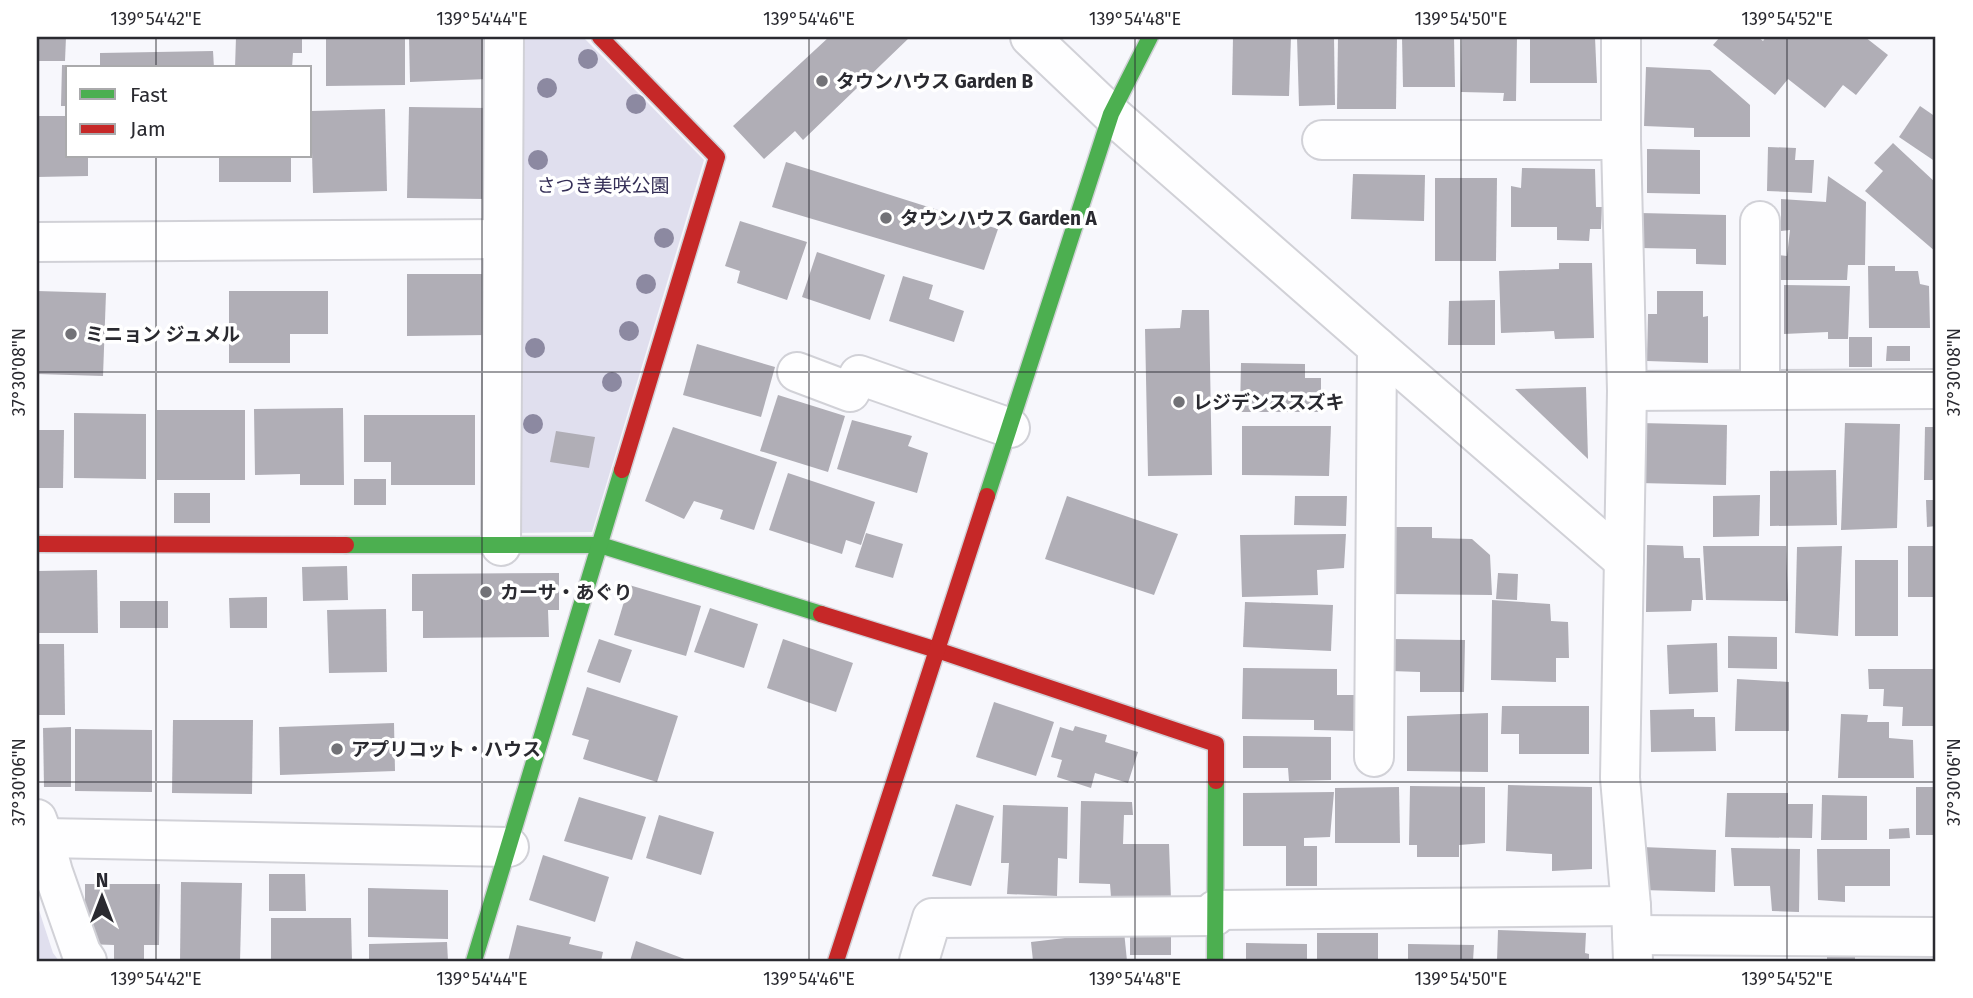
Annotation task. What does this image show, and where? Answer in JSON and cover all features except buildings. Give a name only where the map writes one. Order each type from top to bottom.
[{"type":"street","points":[[501,546],[503,37]]},
{"type":"street","points":[[474,961],[717,157],[600,37]]},
{"type":"street","points":[[1030,37],[1111,114],[1625,561]]},
{"type":"street","points":[[836,961],[1111,114],[1150,37]]},
{"type":"street","points":[[1621,37],[1627,391],[1620,778],[1632,934]]},
{"type":"street","points":[[1322,140],[1621,140]]},
{"type":"street","points":[[1760,221],[1760,390]]},
{"type":"street","points":[[37,242],[502,239]]},
{"type":"street","points":[[1374,757],[1377,347]]},
{"type":"street","points":[[797,372],[850,392],[859,376],[1010,428]]},
{"type":"street","points":[[1627,391],[1936,389]]},
{"type":"street","points":[[37,544],[600,545],[937,650],[1216,744],[1215,961]]},
{"type":"street","points":[[88,961],[81,952],[52,872],[41,828],[509,847]]},
{"type":"street","points":[[919,961],[932,918],[1215,913],[1632,934],[1936,937]]},
{"type":"green space","name":"さつき美咲公園","points":[[515,37],[583,37],[704,160],[592,532],[512,533]]},
{"type":"green space","points":[[37,904],[53,953],[59,961],[37,961]]},
{"type":"traffic: fast","points":[[987,496],[1111,114],[1150,37]]},
{"type":"traffic: fast","points":[[474,961],[622,470]]},
{"type":"traffic: fast","points":[[346,545],[600,545],[821,614]]},
{"type":"traffic: fast","points":[[1215,961],[1216,781]]},
{"type":"traffic: jam","points":[[600,37],[717,157],[622,470]]},
{"type":"traffic: jam","points":[[836,961],[987,496]]},
{"type":"traffic: jam","points":[[37,544],[346,545]]},
{"type":"traffic: jam","points":[[821,614],[1216,744],[1216,781]]},
{"type":"place","name":"タウンハウス Garden B","points":[[822,81]]},
{"type":"place","name":"タウンハウス Garden A","points":[[886,218]]},
{"type":"place","name":"ミニョン ジュメル","points":[[71,334]]},
{"type":"place","name":"レジデンススズキ","points":[[1179,402]]},
{"type":"place","name":"カーサ・あぐり","points":[[486,592]]},
{"type":"place","name":"アプリコット・ハウス","points":[[337,749]]}]
